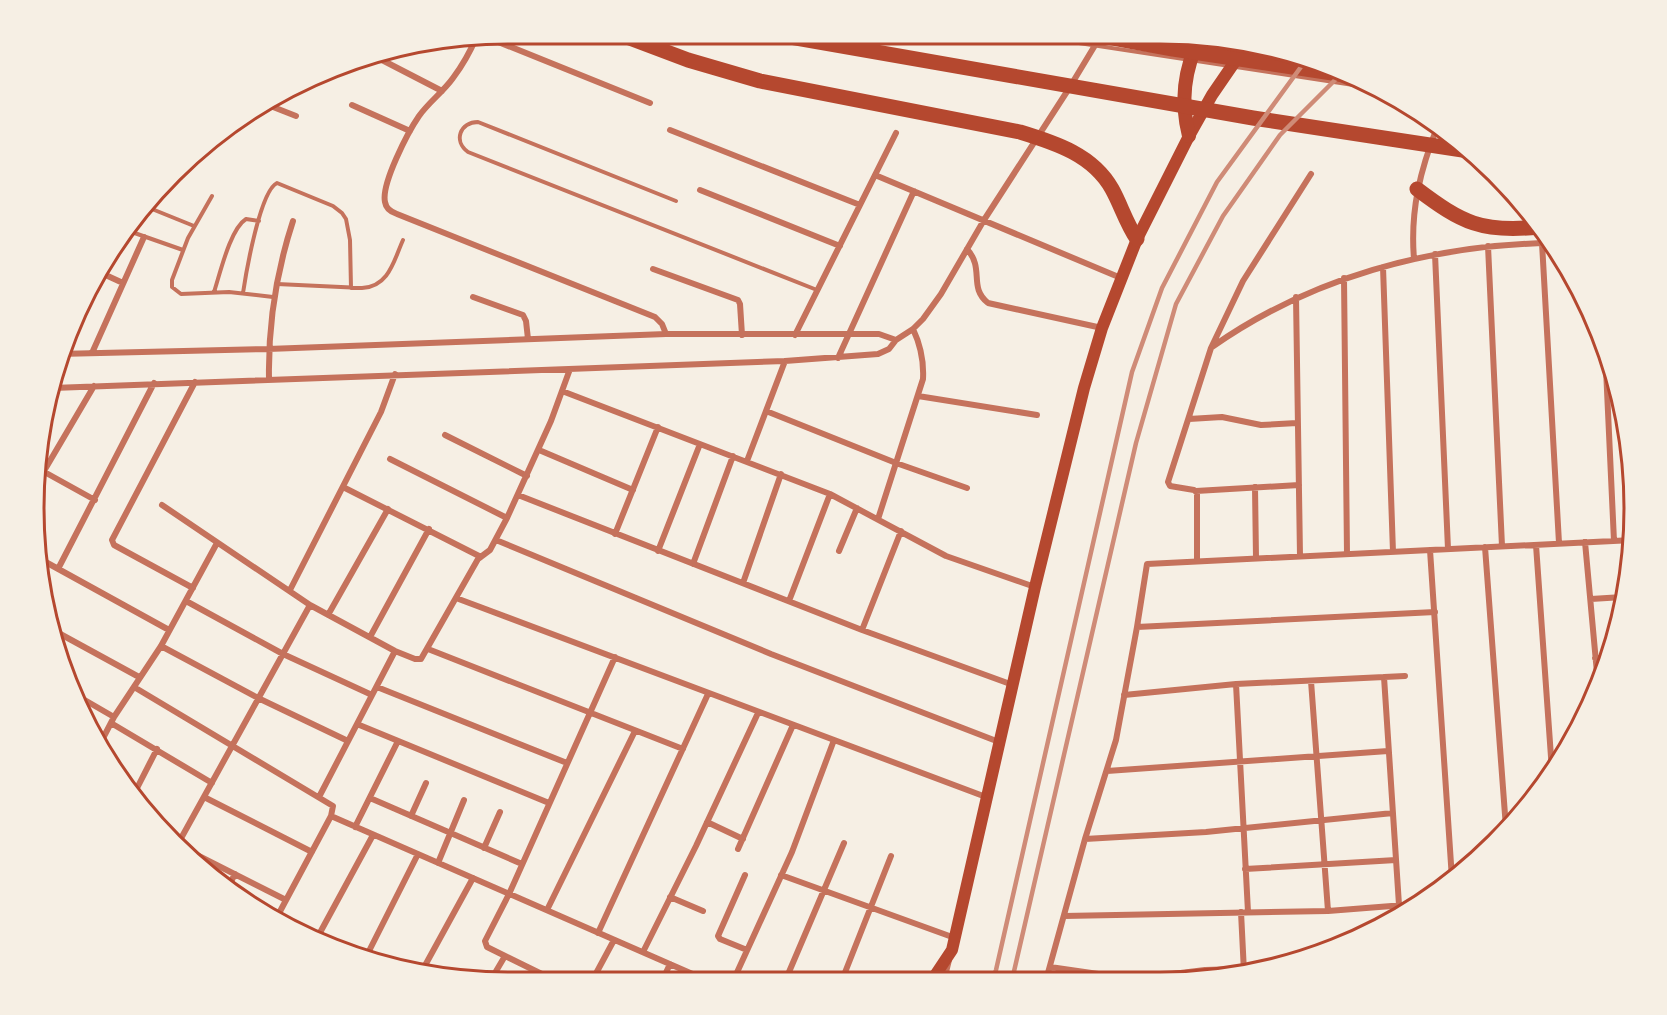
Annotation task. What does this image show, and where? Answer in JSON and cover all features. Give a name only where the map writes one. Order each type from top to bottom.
[{"type":"highway","points":[[646,44],[688,60],[760,81],[1037,137],[1078,154],[1099,170],[1112,188],[1137,239]]},
{"type":"highway","points":[[835,44],[1253,118],[1453,149]]},
{"type":"highway","points":[[1145,44],[1315,70]]},
{"type":"highway","points":[[1189,136],[1185,121],[1184,90],[1190,60],[1197,45]]},
{"type":"highway","points":[[1417,189],[1454,216],[1480,226],[1508,230],[1530,228]]},
{"type":"main road","points":[[937,972],[953,944],[1035,587],[1084,388],[1102,328],[1137,239],[1189,136],[1212,95],[1242,51]]},
{"type":"street","points":[[473,44],[463,64],[442,92],[429,104],[410,131],[393,167],[384,197],[385,205],[390,211],[655,317],[662,324],[666,334]]},
{"type":"street","points":[[506,44],[650,103]]},
{"type":"street","points":[[59,388],[785,361],[878,354],[889,349],[896,340],[913,329],[933,307],[984,220],[1096,44]]},
{"type":"street","points":[[383,60],[442,92]]},
{"type":"street","points":[[352,105],[410,131]]},
{"type":"street","points":[[273,107],[296,116]]},
{"type":"street","points":[[670,130],[860,205]]},
{"type":"street","points":[[795,335],[896,133]]},
{"type":"street","points":[[1414,259],[1412,224],[1417,189],[1435,134]]},
{"type":"street","points":[[1299,485],[1196,491],[1170,486],[1168,483],[1211,348],[1243,281],[1311,174]]},
{"type":"street","points":[[875,175],[1120,278]]},
{"type":"street","points":[[700,190],[840,246]]},
{"type":"street","points":[[838,358],[914,191]]},
{"type":"street","points":[[269,379],[268,349],[273,297],[293,221]]},
{"type":"street","points":[[92,353],[144,237]]},
{"type":"street","points":[[1211,348],[1261,315],[1296,297],[1344,278],[1435,254],[1488,246],[1540,243]]},
{"type":"street","points":[[1488,246],[1502,546]]},
{"type":"street","points":[[1542,246],[1559,543]]},
{"type":"street","points":[[967,249],[976,266],[978,293],[987,303],[1102,328]]},
{"type":"street","points":[[1435,254],[1448,549]]},
{"type":"street","points":[[1383,267],[1393,552]]},
{"type":"street","points":[[654,269],[738,300],[742,335]]},
{"type":"street","points":[[106,275],[123,283]]},
{"type":"street","points":[[1344,278],[1347,554]]},
{"type":"street","points":[[474,297],[523,315],[528,339]]},
{"type":"street","points":[[1296,297],[1300,556]]},
{"type":"street","points":[[878,519],[923,379],[924,364],[920,345],[913,329]]},
{"type":"street","points":[[70,354],[268,349],[666,334],[879,334],[896,340]]},
{"type":"street","points":[[747,461],[785,361]]},
{"type":"street","points":[[162,505],[309,605],[395,651],[418,660],[428,649],[481,557],[487,554],[496,540],[539,450],[570,369]]},
{"type":"street","points":[[290,591],[381,412],[395,374]]},
{"type":"street","points":[[193,588],[114,545],[111,540],[195,382]]},
{"type":"street","points":[[58,569],[154,383]]},
{"type":"street","points":[[1607,383],[1614,541]]},
{"type":"street","points":[[45,463],[94,386]]},
{"type":"street","points":[[562,391],[830,494],[946,555],[976,568],[1035,587]]},
{"type":"street","points":[[918,396],[1037,415]]},
{"type":"street","points":[[766,411],[896,464],[967,488]]},
{"type":"street","points":[[1189,418],[1222,417],[1261,425],[1297,423]]},
{"type":"street","points":[[615,534],[658,428]]},
{"type":"street","points":[[445,435],[527,476]]},
{"type":"street","points":[[658,551],[700,444]]},
{"type":"street","points":[[539,450],[633,490]]},
{"type":"street","points":[[693,564],[733,456]]},
{"type":"street","points":[[390,459],[507,518]]},
{"type":"street","points":[[45,472],[95,500]]},
{"type":"street","points":[[742,583],[781,474]]},
{"type":"street","points":[[343,486],[481,557]]},
{"type":"street","points":[[1255,488],[1256,558]]},
{"type":"street","points":[[1196,491],[1197,561]]},
{"type":"street","points":[[789,601],[830,494]]},
{"type":"street","points":[[518,495],[862,630],[1012,685]]},
{"type":"street","points":[[839,551],[857,508]]},
{"type":"street","points":[[328,615],[388,509]]},
{"type":"street","points":[[370,637],[429,529]]},
{"type":"street","points":[[862,630],[901,531]]},
{"type":"street","points":[[496,540],[771,654],[999,742]]},
{"type":"street","points":[[1048,972],[1085,838],[1116,740],[1147,564],[1623,541]]},
{"type":"street","points":[[1586,542],[1596,665]]},
{"type":"street","points":[[104,736],[139,677],[161,646],[217,543]]},
{"type":"street","points":[[1536,544],[1551,756]]},
{"type":"street","points":[[1485,547],[1505,816]]},
{"type":"street","points":[[1431,550],[1451,868]]},
{"type":"street","points":[[46,563],[169,630]]},
{"type":"street","points":[[1591,599],[1615,597]]},
{"type":"street","points":[[456,598],[987,797]]},
{"type":"street","points":[[186,601],[283,654],[372,695]]},
{"type":"street","points":[[181,838],[309,605]]},
{"type":"street","points":[[1137,627],[1435,612]]},
{"type":"street","points":[[61,634],[139,677]]},
{"type":"street","points":[[161,646],[258,698],[348,741]]},
{"type":"street","points":[[428,649],[683,749]]},
{"type":"street","points":[[319,797],[395,651]]},
{"type":"street","points":[[538,972],[486,947],[485,941],[509,894],[615,657]]},
{"type":"street","points":[[1124,695],[1236,684],[1405,676]]},
{"type":"street","points":[[1384,677],[1399,905]]},
{"type":"street","points":[[1311,681],[1328,910]]},
{"type":"street","points":[[1236,684],[1245,868],[1244,964]]},
{"type":"street","points":[[134,687],[333,806],[334,811],[280,912]]},
{"type":"street","points":[[377,687],[567,763]]},
{"type":"street","points":[[598,933],[708,694]]},
{"type":"street","points":[[86,702],[212,783]]},
{"type":"street","points":[[643,952],[758,712]]},
{"type":"street","points":[[357,724],[549,803]]},
{"type":"street","points":[[738,849],[794,725]]},
{"type":"street","points":[[547,910],[635,730]]},
{"type":"street","points":[[737,972],[792,852],[834,740]]},
{"type":"street","points":[[355,827],[398,741]]},
{"type":"street","points":[[137,788],[157,749]]},
{"type":"street","points":[[1107,771],[1388,751]]},
{"type":"street","points":[[411,816],[426,783]]},
{"type":"street","points":[[204,797],[312,852]]},
{"type":"street","points":[[370,798],[522,864]]},
{"type":"street","points":[[438,863],[464,800]]},
{"type":"street","points":[[484,848],[500,812]]},
{"type":"street","points":[[1085,838],[1206,832],[1393,813]]},
{"type":"street","points":[[331,816],[688,972]]},
{"type":"street","points":[[707,822],[743,838]]},
{"type":"street","points":[[320,932],[373,835]]},
{"type":"street","points":[[789,972],[844,843]]},
{"type":"street","points":[[369,951],[418,854]]},
{"type":"street","points":[[845,972],[891,855]]},
{"type":"street","points":[[206,860],[286,900]]},
{"type":"street","points":[[1245,868],[1396,860]]},
{"type":"street","points":[[232,880],[235,874]]},
{"type":"street","points":[[745,875],[718,936],[720,939],[747,950]]},
{"type":"street","points":[[781,875],[872,908],[953,944],[946,972]]},
{"type":"street","points":[[426,965],[473,878]]},
{"type":"street","points":[[670,897],[702,911]]},
{"type":"street","points":[[1064,916],[1328,910],[1398,905]]},
{"type":"street","points":[[597,972],[614,940]]},
{"type":"street","points":[[496,972],[505,956]]},
{"type":"street","points":[[666,972],[670,964]]},
{"type":"street","points":[[1050,967],[1084,972]]},
{"type":"lane","points":[[1090,44],[1346,83]]},
{"type":"lane","points":[[676,201],[478,122],[468,123],[461,130],[459,140],[468,152],[818,290]]},
{"type":"lane","points":[[243,293],[259,221],[270,189],[277,183],[338,209],[346,219],[350,240],[351,288]]},
{"type":"lane","points":[[212,196],[183,250],[172,280],[174,291],[181,294],[214,292],[273,297]]},
{"type":"lane","points":[[153,209],[194,226]]},
{"type":"lane","points":[[214,292],[239,224],[246,219],[259,221]]},
{"type":"lane","points":[[134,233],[183,250]]},
{"type":"lane","points":[[276,284],[368,288],[384,280],[404,240]]},
{"type":"railway","points":[[995,972],[1132,372],[1162,288],[1217,182],[1302,66]]},
{"type":"railway","points":[[1014,972],[1136,443],[1176,304],[1223,216],[1280,135],[1336,79]]}]
